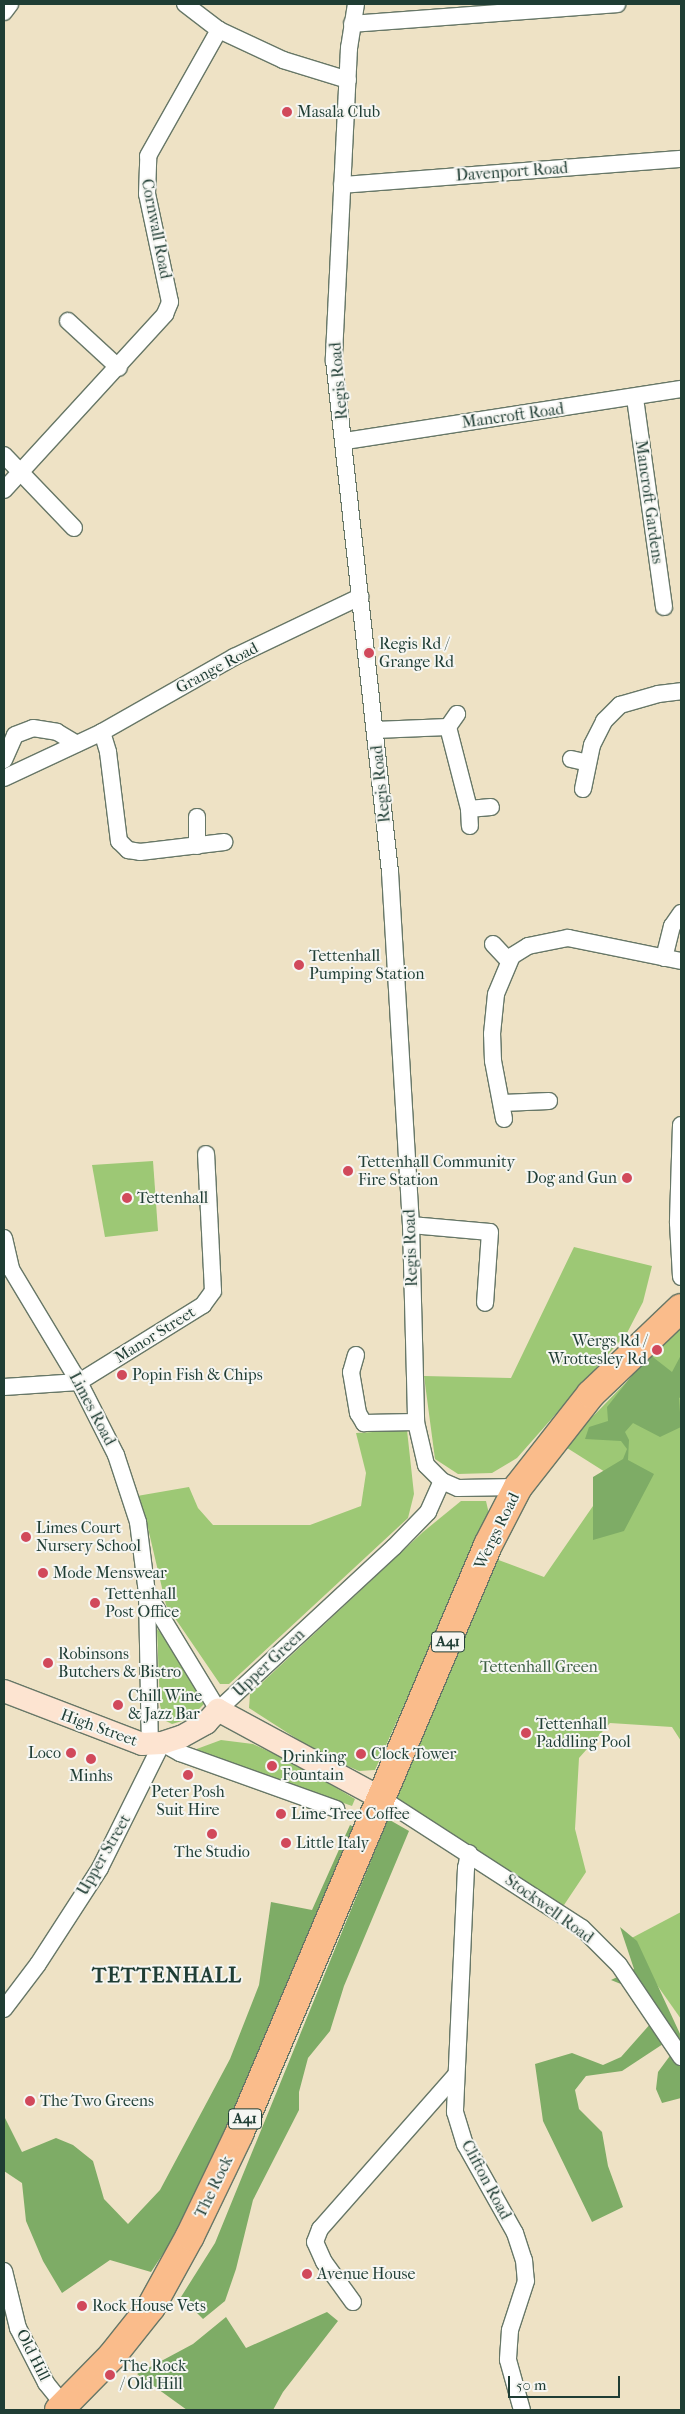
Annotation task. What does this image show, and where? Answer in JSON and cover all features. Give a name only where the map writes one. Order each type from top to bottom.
[{"type":"highway","name":"Wergs Road","points":[[381,1798],[488,1545],[518,1487],[591,1394],[681,1308]]},
{"type":"highway","name":"The Rock","points":[[64,2409],[112,2356],[151,2307],[190,2236],[239,2134],[381,1798]]},
{"type":"street","points":[[4,12],[10,4]]},
{"type":"street","points":[[185,4],[219,30],[283,60],[348,80]]},
{"type":"street","name":"Regis Road","points":[[356,4],[352,24],[348,80],[334,360],[345,441],[390,872],[411,1225],[416,1422],[426,1465],[442,1480],[458,1488],[518,1487]]},
{"type":"street","points":[[352,24],[617,4]]},
{"type":"street","name":"Cornwall Road","points":[[4,490],[119,368],[165,314],[170,302],[147,194],[148,156],[219,30]]},
{"type":"street","name":"Davenport Road","points":[[342,185],[681,159]]},
{"type":"street","points":[[68,320],[119,368]]},
{"type":"street","name":"Mancroft Road","points":[[345,441],[681,390]]},
{"type":"street","name":"Mancroft Gardens","points":[[635,398],[664,607]]},
{"type":"street","points":[[4,454],[74,528]]},
{"type":"street","name":"Grange Road","points":[[4,778],[102,732],[234,657],[360,597]]},
{"type":"street","points":[[583,789],[588,763],[604,721],[620,705],[658,694],[681,691]]},
{"type":"street","points":[[375,730],[453,721],[469,809],[470,826]]},
{"type":"street","points":[[4,760],[15,735],[33,728],[57,732],[77,744]]},
{"type":"street","points":[[102,732],[108,752],[119,842],[128,850],[140,852],[224,842]]},
{"type":"street","points":[[571,759],[588,763]]},
{"type":"street","points":[[469,809],[491,808]]},
{"type":"street","points":[[196,846],[197,817]]},
{"type":"street","points":[[664,958],[672,926],[681,913]]},
{"type":"street","points":[[549,1101],[503,1111],[493,1061],[492,1034],[496,994],[509,962],[528,946],[568,938],[681,961]]},
{"type":"street","points":[[493,944],[509,962]]},
{"type":"street","points":[[681,1125],[678,1223],[681,1277]]},
{"type":"street","name":"Manor Street","points":[[79,1382],[204,1305],[213,1291],[206,1154]]},
{"type":"street","points":[[411,1225],[490,1232],[484,1303]]},
{"type":"street","name":"Limes Road","points":[[4,1238],[11,1269],[79,1382],[116,1455],[138,1522],[147,1593],[156,1743]]},
{"type":"street","points":[[356,1356],[351,1372],[358,1413],[364,1423],[416,1422]]},
{"type":"street","points":[[4,1387],[79,1382]]},
{"type":"street","name":"Upper Green","points":[[381,1798],[218,1710],[428,1512],[442,1480]]},
{"type":"street","name":"Limes Road","points":[[147,1593],[218,1710]]},
{"type":"street","name":"High Street","points":[[4,1691],[134,1743],[156,1743],[194,1730],[218,1710]]},
{"type":"street","points":[[156,1743],[336,1809]]},
{"type":"street","name":"Upper Street","points":[[4,2009],[38,1964],[100,1868],[156,1743]]},
{"type":"street","name":"Stockwell Road","points":[[381,1798],[470,1853],[582,1928],[619,1965],[681,2057]]},
{"type":"street","name":"Clifton Road","points":[[470,1853],[455,2112],[465,2144],[514,2233],[524,2260],[526,2281],[510,2330],[508,2360],[522,2410]]},
{"type":"street","points":[[353,2302],[315,2242],[320,2229],[456,2075]]},
{"type":"street","name":"Old Hill","points":[[4,2271],[18,2328],[46,2383],[64,2409]]},
{"type":"green space","name":"Tettenhall","points":[[153,1161],[158,1231],[105,1237],[92,1165]]},
{"type":"green space","points":[[574,1247],[652,1266],[643,1302],[627,1333],[517,1458],[492,1473],[458,1474],[435,1459],[424,1376],[511,1378]]},
{"type":"green space","name":"Tettenhall Green","points":[[681,1326],[681,1741],[672,1727],[610,1723],[579,1758],[575,1829],[586,1872],[560,1911],[389,1797],[493,1558],[544,1577],[613,1477],[564,1446]]},
{"type":"green space","points":[[649,1354],[672,1372],[681,1355],[681,1397],[679,1398],[681,1427],[660,1437],[633,1423],[625,1432],[629,1440],[628,1460],[654,1474],[624,1531],[593,1540],[593,1477],[623,1459],[627,1449],[621,1441],[585,1439],[589,1427],[608,1421],[607,1407]]},
{"type":"green space","points":[[407,1430],[414,1494],[408,1518],[229,1684],[220,1684],[166,1605],[147,1524],[137,1496],[189,1487],[198,1508],[213,1525],[310,1525],[361,1506],[366,1473],[356,1433]]},
{"type":"green space","points":[[461,1501],[486,1501],[489,1514],[375,1770],[359,1771],[322,1755],[249,1708],[250,1694],[423,1532]]},
{"type":"green space","points":[[157,1629],[174,1645],[207,1701],[189,1719],[172,1724],[164,1720],[160,1705]]},
{"type":"green space","points":[[221,1740],[253,1744],[294,1763],[355,1799],[352,1806],[194,1750]]},
{"type":"green space","points":[[388,1819],[409,1831],[344,1986],[330,2031],[308,2058],[299,2092],[299,2110],[253,2200],[236,2269],[225,2301],[203,2319],[181,2297],[215,2243]]},
{"type":"green space","points":[[350,1825],[360,1830],[198,2201],[151,2272],[110,2260],[62,2293],[43,2261],[26,2221],[22,2183],[4,2171],[4,2116],[22,2152],[56,2138],[73,2145],[93,2161],[104,2199],[128,2224],[160,2190],[230,2059],[259,1985],[271,1902],[312,1910]]},
{"type":"green space","points":[[681,1912],[681,2019],[626,1941]]},
{"type":"green space","points":[[620,1927],[637,1941],[681,2036],[681,2098],[662,2103],[656,2089],[658,2072],[672,2053],[663,2044],[622,2071],[586,2076],[575,2090],[579,2109],[602,2132],[608,2166],[623,2207],[592,2222],[543,2121],[535,2064],[572,2053],[603,2065],[621,2057],[652,2022],[638,1991],[611,1980],[634,1969]]},
{"type":"green space","points":[[327,2312],[338,2321],[283,2392],[273,2410],[187,2410],[137,2374],[193,2344],[226,2317],[246,2348]]},
{"type":"place","name":"Masala Club","points":[[287,112]]},
{"type":"place","name":"Regis Rd / Grange Rd","points":[[369,653]]},
{"type":"place","name":"Tettenhall Pumping Station","points":[[299,965]]},
{"type":"place","name":"Tettenhall Community Fire Station","points":[[348,1171]]},
{"type":"place","name":"Dog and Gun","points":[[627,1178]]},
{"type":"place","name":"Tettenhall","points":[[127,1198]]},
{"type":"place","name":"Wergs Rd / Wrottesley Rd","points":[[657,1350]]},
{"type":"place","name":"Popin Fish & Chips","points":[[122,1375]]},
{"type":"place","name":"Limes Court Nursery School","points":[[26,1537]]},
{"type":"place","name":"Mode Menswear","points":[[43,1573]]},
{"type":"place","name":"Tettenhall Post Office","points":[[95,1603]]},
{"type":"place","name":"Robinsons Butchers & Bistro","points":[[48,1663]]},
{"type":"place","name":"Chill Wine & Jazz Bar","points":[[118,1705]]},
{"type":"place","name":"Tettenhall Paddling Pool","points":[[526,1733]]},
{"type":"place","name":"Loco","points":[[71,1753]]},
{"type":"place","name":"Clock Tower","points":[[361,1754]]},
{"type":"place","name":"Minhs","points":[[91,1759]]},
{"type":"place","name":"Drinking Fountain","points":[[272,1766]]},
{"type":"place","name":"Peter Posh Suit Hire","points":[[188,1775]]},
{"type":"place","name":"Lime Tree Coffee","points":[[281,1814]]},
{"type":"place","name":"The Studio","points":[[212,1834]]},
{"type":"place","name":"Little Italy","points":[[286,1843]]},
{"type":"place","name":"The Two Greens","points":[[30,2101]]},
{"type":"place","name":"Avenue House","points":[[307,2274]]},
{"type":"place","name":"Rock House Vets","points":[[82,2306]]},
{"type":"place","name":"The Rock / Old Hill","points":[[110,2375]]},
{"type":"district","name":"TETTENHALL","points":[[167,1975]]}]
